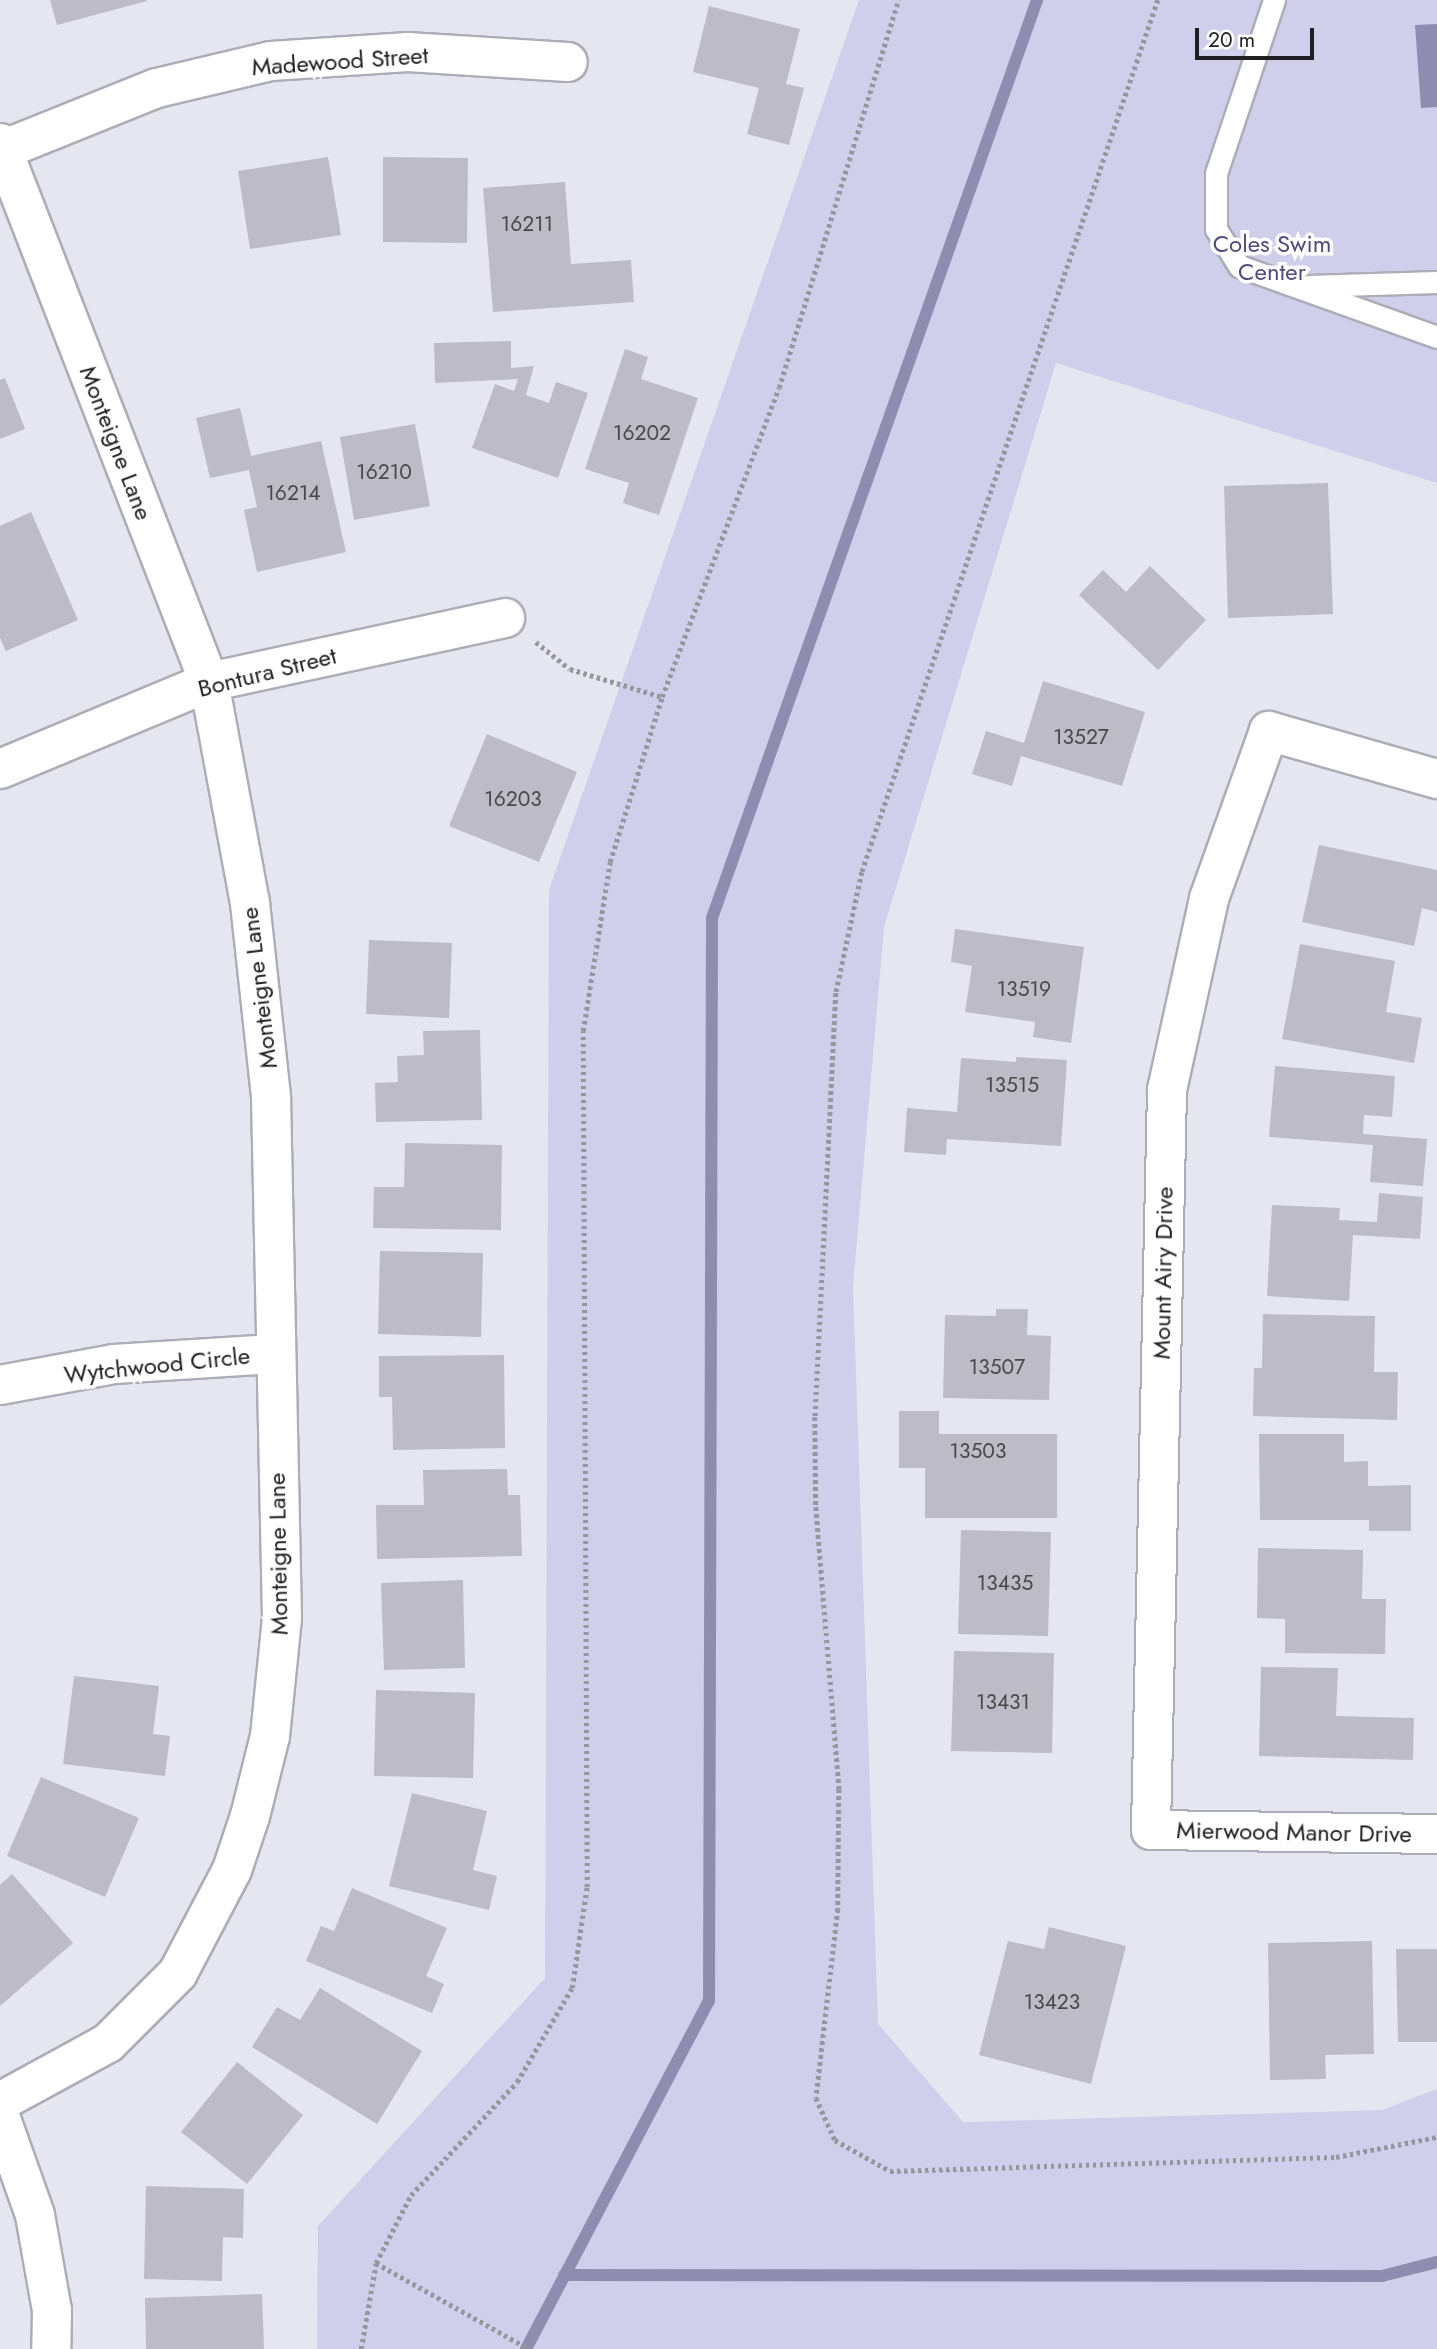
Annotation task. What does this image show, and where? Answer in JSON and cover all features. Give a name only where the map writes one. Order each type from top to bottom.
[{"type":"street","name":"Madewood Street","points":[[1,148],[157,88],[271,61],[408,52],[568,62]]},
{"type":"street","name":"Monteigne Lane","points":[[0,2102],[108,2043],[177,1973],[232,1870],[270,1735],[282,1618],[274,1354],[271,1097],[250,902],[209,682],[1,148]]},
{"type":"street","name":"Bontura Street","points":[[0,769],[209,682],[505,618]]},
{"type":"street","name":"Mount Airy Drive","points":[[1151,1830],[1167,1090],[1209,899],[1269,732],[1437,779]]},
{"type":"street","name":"Wytchwood Circle","points":[[0,1385],[114,1364],[274,1354]]},
{"type":"street","name":"Mierwood Manor Drive","points":[[1151,1830],[1437,1834]]},
{"type":"street","points":[[0,2116],[35,2215],[52,2310],[51,2349]]},
{"type":"lane","points":[[1274,0],[1216,173],[1216,229],[1239,266],[1437,337]]},
{"type":"lane","points":[[1295,287],[1437,282]]},
{"type":"path","points":[[361,2349],[376,2263],[411,2195],[517,2082],[572,1987],[587,1887],[583,1031],[610,862],[662,697],[779,388],[898,0]]},
{"type":"path","points":[[1158,0],[862,872],[836,993],[814,1417],[816,1507],[839,1789],[838,1909],[816,2098],[835,2140],[890,2171],[1336,2157],[1437,2137]]},
{"type":"path","points":[[505,618],[570,669],[662,697]]},
{"type":"path","points":[[376,2263],[530,2349]]},
{"type":"green space","name":"Coles Swim Center","points":[[859,0],[1437,0],[1437,483],[1056,363],[884,927],[853,1287],[878,2024],[963,2122],[1382,2110],[1437,2089],[1437,2349],[317,2349],[318,2226],[545,1978],[549,890]]},
{"type":"shaded area","points":[[1437,24],[1437,107],[1421,108],[1415,25]]},
{"type":"building","points":[[50,0],[147,0],[147,1],[57,25]]},
{"type":"building","points":[[709,6],[800,29],[786,84],[804,88],[789,145],[747,134],[759,88],[693,72]]},
{"type":"building","points":[[328,157],[341,235],[250,249],[238,171]]},
{"type":"building","points":[[383,157],[468,158],[467,243],[383,242]]},
{"type":"building","points":[[565,182],[571,264],[631,260],[634,302],[493,312],[483,188]]},
{"type":"building","points":[[511,341],[511,368],[534,366],[526,395],[549,403],[556,382],[588,393],[558,478],[472,448],[495,384],[514,391],[518,379],[435,383],[434,343]]},
{"type":"building","points":[[625,349],[648,357],[641,379],[698,398],[659,515],[623,503],[629,483],[585,469]]},
{"type":"building","points":[[5,378],[25,429],[0,439],[0,380]]},
{"type":"building","points":[[240,408],[251,456],[321,441],[346,552],[257,572],[244,510],[257,507],[249,470],[210,478],[196,418]]},
{"type":"building","points":[[415,424],[430,506],[354,520],[340,437]]},
{"type":"building","points":[[1328,483],[1333,614],[1228,618],[1224,486]]},
{"type":"building","points":[[31,512],[78,620],[6,651],[0,638],[0,526]]},
{"type":"building","points":[[1150,566],[1206,620],[1158,670],[1079,595],[1103,570],[1126,592]]},
{"type":"building","points":[[1043,681],[1145,712],[1122,786],[1021,756],[1012,786],[972,774],[986,731],[1024,743]]},
{"type":"building","points":[[487,734],[577,772],[539,862],[449,826]]},
{"type":"building","points":[[1319,845],[1437,870],[1437,912],[1422,908],[1414,946],[1302,922]]},
{"type":"building","points":[[955,929],[1084,947],[1071,1043],[1033,1037],[1035,1022],[965,1012],[972,966],[951,962]]},
{"type":"building","points":[[369,940],[452,943],[449,1018],[366,1014]]},
{"type":"building","points":[[1300,944],[1395,961],[1386,1012],[1422,1018],[1414,1063],[1282,1039]]},
{"type":"building","points":[[480,1030],[482,1120],[376,1122],[375,1083],[398,1082],[397,1056],[424,1055],[423,1031]]},
{"type":"building","points":[[1016,1057],[1067,1060],[1061,1146],[947,1139],[946,1155],[904,1152],[907,1108],[957,1112],[961,1058],[1016,1062]]},
{"type":"building","points":[[1275,1066],[1395,1076],[1392,1117],[1364,1115],[1363,1134],[1427,1139],[1423,1186],[1370,1182],[1373,1145],[1269,1137]]},
{"type":"building","points":[[405,1143],[502,1145],[501,1230],[373,1228],[374,1187],[404,1187]]},
{"type":"building","points":[[1379,1193],[1423,1197],[1420,1239],[1353,1235],[1349,1301],[1267,1296],[1272,1205],[1340,1208],[1339,1220],[1377,1222]]},
{"type":"building","points":[[380,1251],[483,1253],[481,1337],[378,1334]]},
{"type":"building","points":[[996,1309],[1028,1309],[1027,1335],[1051,1336],[1049,1400],[943,1398],[945,1315],[996,1316]]},
{"type":"building","points":[[1263,1314],[1375,1316],[1374,1372],[1398,1372],[1397,1420],[1253,1416],[1254,1368],[1262,1368]]},
{"type":"building","points":[[504,1355],[505,1448],[393,1450],[392,1397],[379,1397],[379,1356]]},
{"type":"building","points":[[899,1411],[939,1411],[939,1434],[1057,1434],[1057,1518],[925,1518],[925,1468],[899,1468]]},
{"type":"building","points":[[1259,1434],[1344,1434],[1344,1462],[1368,1461],[1368,1486],[1411,1485],[1411,1531],[1369,1531],[1369,1520],[1260,1520]]},
{"type":"building","points":[[507,1469],[508,1495],[520,1495],[522,1556],[377,1559],[376,1505],[424,1505],[423,1470]]},
{"type":"building","points":[[961,1530],[1051,1532],[1048,1636],[958,1634]]},
{"type":"building","points":[[1258,1548],[1363,1550],[1362,1599],[1386,1599],[1385,1654],[1285,1653],[1285,1619],[1257,1618]]},
{"type":"building","points":[[463,1580],[465,1668],[384,1670],[381,1583]]},
{"type":"building","points":[[954,1651],[1054,1653],[1052,1753],[951,1751]]},
{"type":"building","points":[[1261,1667],[1338,1668],[1336,1716],[1414,1718],[1413,1760],[1259,1756]]},
{"type":"building","points":[[74,1676],[159,1686],[153,1734],[170,1736],[165,1776],[63,1764]]},
{"type":"building","points":[[376,1690],[475,1693],[473,1778],[374,1776]]},
{"type":"building","points":[[41,1777],[139,1818],[105,1897],[7,1856]]},
{"type":"building","points":[[412,1793],[487,1811],[473,1870],[497,1876],[489,1910],[389,1886]]},
{"type":"building","points":[[12,1874],[73,1943],[0,2006],[0,1885]]},
{"type":"building","points":[[352,1888],[447,1928],[426,1976],[444,1984],[432,2013],[306,1961],[321,1926],[334,1931]]},
{"type":"building","points":[[1049,1927],[1126,1946],[1091,2084],[979,2055],[1008,1941],[1044,1949]]},
{"type":"building","points":[[1372,1941],[1374,2054],[1325,2055],[1326,2079],[1270,2080],[1268,1943]]},
{"type":"building","points":[[1396,1949],[1437,1949],[1437,2042],[1398,2042]]},
{"type":"building","points":[[320,1988],[422,2051],[377,2124],[252,2047],[277,2007],[300,2020]]},
{"type":"building","points":[[237,2062],[303,2115],[247,2184],[181,2132]]},
{"type":"building","points":[[146,2186],[244,2189],[243,2238],[223,2237],[222,2281],[144,2279]]},
{"type":"building","points":[[262,2294],[264,2349],[146,2349],[145,2298]]},
{"type":"waterway","points":[[526,2349],[709,2001],[712,918],[1037,0]]},
{"type":"waterway","points":[[564,2275],[1382,2276],[1437,2262]]}]
